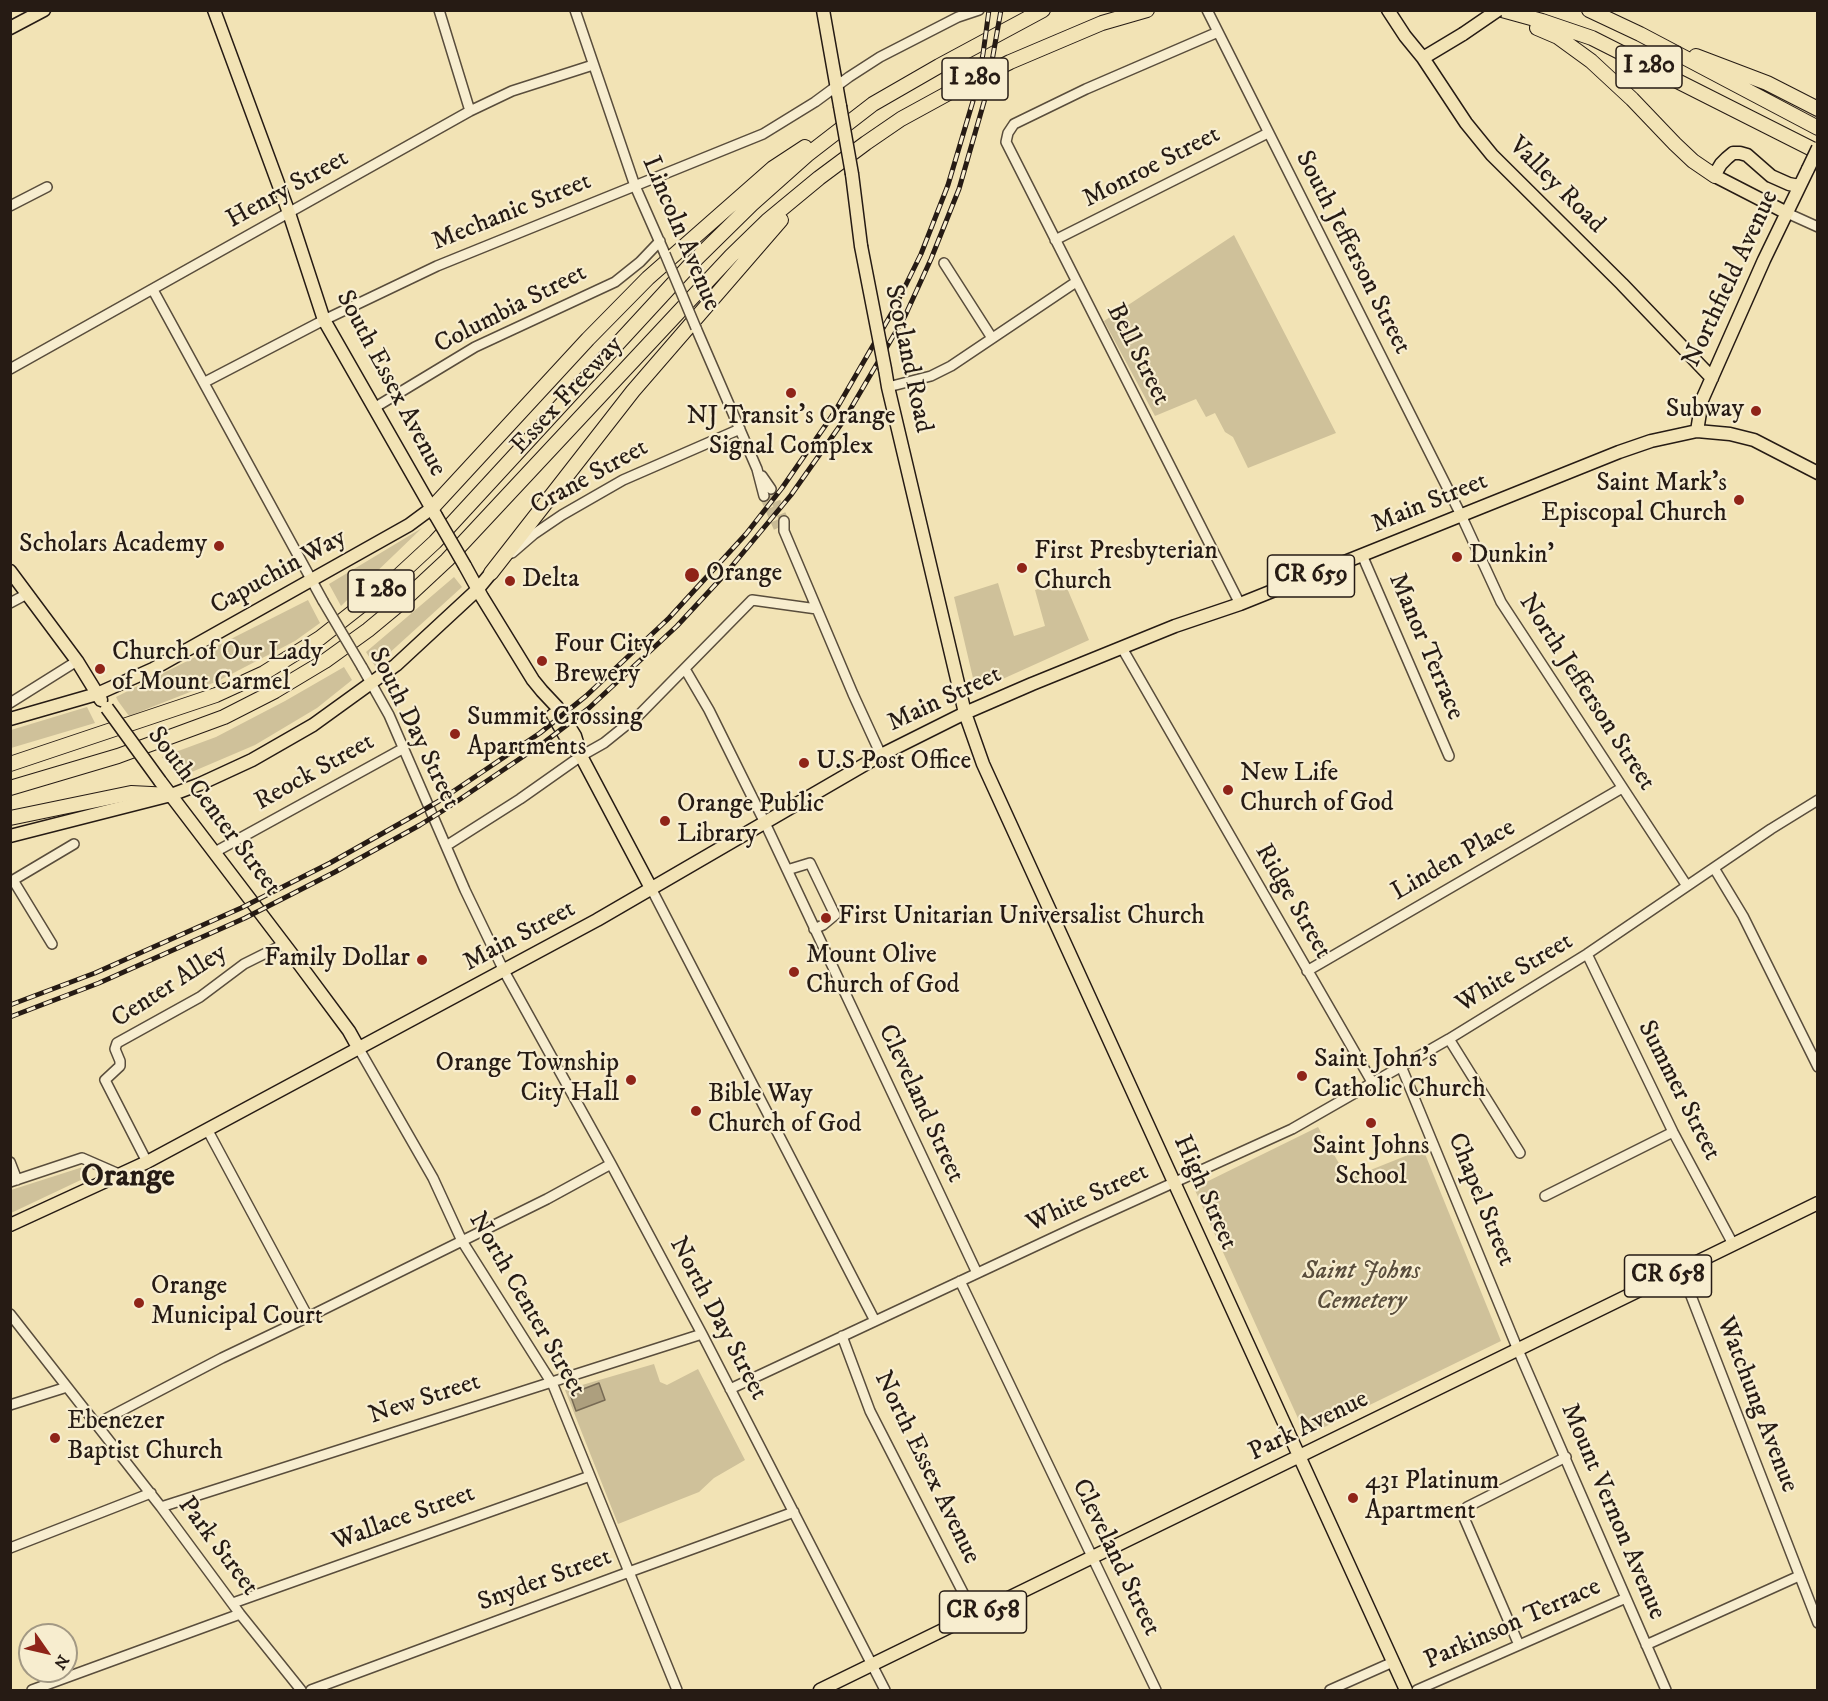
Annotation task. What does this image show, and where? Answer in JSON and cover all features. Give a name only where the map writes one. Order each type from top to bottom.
[{"type":"highway","name":"Essex Freeway","points":[[10,764],[216,695],[264,673],[320,638],[395,579],[435,542],[692,262],[807,155],[873,104],[1043,10]]},
{"type":"highway","name":"Essex Freeway","points":[[10,788],[118,756],[224,717],[275,691],[325,661],[404,600],[472,535],[731,256],[767,221],[819,178],[901,119],[954,90],[1010,62],[1102,23],[1147,10]]},
{"type":"highway","points":[[1499,10],[1558,37],[1591,61],[1681,149],[1715,176]]},
{"type":"highway","name":"I 280","points":[[1499,10],[1542,21],[1592,38],[1818,150]]},
{"type":"highway","name":"I 280","points":[[1588,10],[1640,34],[1818,129]]},
{"type":"highway","points":[[1640,34],[1767,83],[1818,109]]},
{"type":"highway","points":[[434,512],[588,339],[648,278],[773,168],[873,104]]},
{"type":"highway","points":[[491,573],[633,391],[819,178]]},
{"type":"highway","points":[[10,818],[131,793],[171,795]]},
{"type":"main road","points":[[10,28],[44,10]]},
{"type":"main road","name":"South Essex Avenue","points":[[214,10],[289,213],[324,320],[477,590],[542,692],[557,706],[575,736],[581,756],[651,890]]},
{"type":"main road","name":"Scotland Road","points":[[823,10],[852,174],[861,246],[888,387],[965,713]]},
{"type":"main road","name":"Valley Road","points":[[1388,10],[1400,30],[1424,58],[1466,123],[1492,155],[1622,284],[1712,378]]},
{"type":"main road","points":[[1424,58],[1499,10]]},
{"type":"main road","name":"Northfield Avenue","points":[[1697,431],[1702,400],[1799,186],[1818,150]]},
{"type":"main road","points":[[1787,213],[1715,176],[1721,164],[1733,153],[1740,153],[1747,155],[1771,176],[1799,186]]},
{"type":"main road","name":"Main Street","points":[[10,1225],[147,1162],[359,1049],[651,890],[881,755],[965,713],[1175,626],[1239,604],[1634,446],[1665,437],[1697,431],[1754,440],[1818,473]]},
{"type":"main road","name":"Capuchin Way","points":[[10,719],[97,694],[153,669],[434,512]]},
{"type":"main road","name":"South Center Street","points":[[10,571],[77,661],[97,694],[160,781],[349,1031],[359,1049]]},
{"type":"main road","name":"Crane Street","points":[[10,836],[171,795],[200,784],[262,754],[313,726],[396,665],[477,590],[491,573]]},
{"type":"main road","name":"High Street","points":[[965,713],[983,764],[1406,1690]]},
{"type":"main road","name":"Park Avenue","points":[[820,1690],[1818,1203]]},
{"type":"street","points":[[439,10],[470,111]]},
{"type":"street","name":"Lincoln Avenue","points":[[575,10],[635,186],[767,492]]},
{"type":"street","points":[[958,17],[967,10]]},
{"type":"street","points":[[958,17],[979,10]]},
{"type":"street","name":"South Jefferson Street","points":[[1208,14],[1461,515]]},
{"type":"street","name":"Mechanic Street","points":[[205,382],[324,320],[437,266],[763,134],[796,115],[880,57],[958,17]]},
{"type":"street","name":"Bell Street","points":[[1218,32],[1086,89],[1014,124],[1005,142],[1239,604]]},
{"type":"street","name":"Henry Street","points":[[10,369],[470,111],[512,91],[593,65]]},
{"type":"street","name":"Monroe Street","points":[[1055,240],[1269,133]]},
{"type":"street","points":[[10,206],[47,187]]},
{"type":"street","points":[[1787,213],[1818,227]]},
{"type":"street","name":"Columbia Street","points":[[374,408],[475,347],[615,282],[640,262],[660,241]]},
{"type":"street","points":[[944,263],[992,338]]},
{"type":"street","points":[[888,387],[931,376],[951,366],[1076,282]]},
{"type":"street","name":"South Day Street","points":[[153,290],[323,600],[390,715],[465,890],[504,971]]},
{"type":"street","name":"Crane Street","points":[[491,573],[534,534],[591,498],[623,480],[740,429]]},
{"type":"street","name":"North Jefferson Street","points":[[1461,515],[1501,602],[1687,886]]},
{"type":"street","points":[[782,527],[881,755]]},
{"type":"street","name":"Manor Terrace","points":[[1362,555],[1449,756]]},
{"type":"street","points":[[10,603],[27,594]]},
{"type":"street","points":[[446,846],[604,743],[640,714],[752,600],[817,609]]},
{"type":"street","name":"Ridge Street","points":[[1122,648],[1372,1082]]},
{"type":"street","points":[[10,703],[77,661]]},
{"type":"street","name":"Cleveland Street","points":[[685,669],[709,710],[765,823],[977,1273]]},
{"type":"street","name":"Reock Street","points":[[215,852],[404,748]]},
{"type":"street","name":"Linden Place","points":[[1307,971],[1622,788]]},
{"type":"street","name":"White Street","points":[[730,1389],[1175,1182],[1274,1139],[1449,1039],[1587,954],[1816,799]]},
{"type":"street","points":[[52,944],[12,881],[74,844]]},
{"type":"street","points":[[787,870],[810,863],[835,915],[814,929]]},
{"type":"street","points":[[1714,868],[1743,916],[1818,1067]]},
{"type":"street","points":[[651,890],[875,1321]]},
{"type":"street","name":"Center Alley","points":[[147,1162],[105,1080],[120,1066],[115,1049],[117,1043],[201,997],[244,964],[284,944]]},
{"type":"street","name":"Summer Street","points":[[1587,954],[1673,1132],[1733,1244]]},
{"type":"street","name":"North Day Street","points":[[504,971],[702,1334],[885,1690]]},
{"type":"street","points":[[1449,1039],[1520,1153]]},
{"type":"street","name":"North Center Street","points":[[359,1049],[433,1178],[462,1241],[551,1382],[677,1690]]},
{"type":"street","name":"Chapel Street","points":[[1401,1066],[1518,1350]]},
{"type":"street","points":[[207,1129],[309,1317]]},
{"type":"street","points":[[1545,1196],[1673,1132]]},
{"type":"street","points":[[10,1162],[14,1181],[82,1158],[121,1174]]},
{"type":"street","points":[[96,1424],[611,1164]]},
{"type":"street","name":"Watchung Avenue","points":[[1681,1270],[1818,1623]]},
{"type":"street","name":"Cleveland Street","points":[[960,1281],[1156,1690]]},
{"type":"street","name":"Park Street","points":[[10,1314],[151,1493],[240,1614],[301,1690]]},
{"type":"street","name":"New Street","points":[[161,1507],[702,1334]]},
{"type":"street","name":"North Essex Avenue","points":[[842,1336],[870,1411],[975,1616]]},
{"type":"street","name":"Mount Vernon Avenue","points":[[1518,1350],[1666,1690]]},
{"type":"street","points":[[10,1405],[68,1387]]},
{"type":"street","points":[[1519,1645],[1462,1513],[1467,1507],[1566,1457]]},
{"type":"street","name":"Wallace Street","points":[[233,1603],[590,1476]]},
{"type":"street","points":[[10,1548],[151,1493]]},
{"type":"street","name":"Snyder Street","points":[[311,1690],[794,1512]]},
{"type":"street","points":[[1646,1645],[1799,1576]]},
{"type":"street","name":"Parkinson Terrace","points":[[1417,1690],[1626,1598]]},
{"type":"street","points":[[32,1690],[240,1614]]},
{"type":"street","points":[[1330,1690],[1393,1662]]},
{"type":"green space","points":[[1234,235],[1336,433],[1248,468],[1233,437],[1225,432],[1215,413],[1206,417],[1196,399],[1155,416],[1104,321]]},
{"type":"green space","points":[[422,528],[341,606],[329,584]]},
{"type":"green space","points":[[454,577],[462,587],[375,666],[366,652]]},
{"type":"green space","points":[[1064,581],[1089,640],[976,691],[954,597],[998,583],[1014,636],[1045,626],[1035,590]]},
{"type":"green space","points":[[308,600],[320,623],[295,641],[218,681],[129,716],[118,701],[116,697]]},
{"type":"green space","points":[[344,667],[352,680],[317,708],[255,745],[180,777],[162,757],[216,737]]},
{"type":"green space","points":[[87,707],[95,723],[11,748],[11,730]]},
{"type":"green space","name":"Saint Johns Cemetery","points":[[1318,1127],[1348,1179],[1423,1149],[1501,1341],[1306,1436],[1194,1188]]},
{"type":"green space","points":[[86,1166],[90,1171],[85,1178],[11,1213],[11,1190]]},
{"type":"green space","points":[[654,1364],[660,1382],[667,1385],[698,1369],[745,1460],[714,1478],[699,1492],[618,1524],[565,1390]]},
{"type":"shaded area","points":[[599,1383],[605,1400],[576,1411],[570,1394]]},
{"type":"tunnel","points":[[771,489],[784,521]]},
{"type":"tunnel","points":[[764,496],[778,528]]},
{"type":"railway","points":[[10,1005],[95,973],[241,908],[330,863],[439,801],[540,733],[586,696],[669,618],[746,534],[782,488],[834,413],[893,311],[921,254],[948,185],[973,101],[989,10]]},
{"type":"railway","points":[[10,1017],[99,983],[245,918],[420,825],[546,741],[589,708],[677,626],[727,572],[791,495],[844,420],[905,316],[959,189],[986,95],[1001,10]]},
{"type":"place","name":"NJ Transit's Orange Signal Complex","points":[[791,393]]},
{"type":"place","name":"Subway","points":[[1756,411]]},
{"type":"place","name":"Saint Mark's Episcopal Church","points":[[1739,500]]},
{"type":"place","name":"Scholars Academy","points":[[219,546]]},
{"type":"place","name":"Dunkin'","points":[[1457,557]]},
{"type":"place","name":"First Presbyterian Church","points":[[1022,568]]},
{"type":"place","name":"Orange","points":[[692,575]]},
{"type":"place","name":"Delta","points":[[510,581]]},
{"type":"place","name":"Four City Brewery","points":[[542,661]]},
{"type":"place","name":"Church of Our Lady of Mount Carmel","points":[[100,669]]},
{"type":"place","name":"Summit Crossing Apartments","points":[[455,734]]},
{"type":"place","name":"U.S Post Office","points":[[804,763]]},
{"type":"place","name":"New Life Church of God","points":[[1228,790]]},
{"type":"place","name":"Orange Public Library","points":[[665,821]]},
{"type":"place","name":"First Unitarian Universalist Church","points":[[826,918]]},
{"type":"place","name":"Family Dollar","points":[[422,960]]},
{"type":"place","name":"Mount Olive Church of God","points":[[794,972]]},
{"type":"place","name":"Saint John's Catholic Church","points":[[1302,1076]]},
{"type":"place","name":"Orange Township City Hall","points":[[631,1080]]},
{"type":"place","name":"Bible Way Church of God","points":[[696,1111]]},
{"type":"place","name":"Saint Johns School","points":[[1371,1123]]},
{"type":"place","name":"Orange Municipal Court","points":[[139,1303]]},
{"type":"place","name":"Ebenezer Baptist Church","points":[[55,1438]]},
{"type":"place","name":"431 Platinum Apartment","points":[[1353,1498]]},
{"type":"district","name":"Orange","points":[[128,1178]]}]
